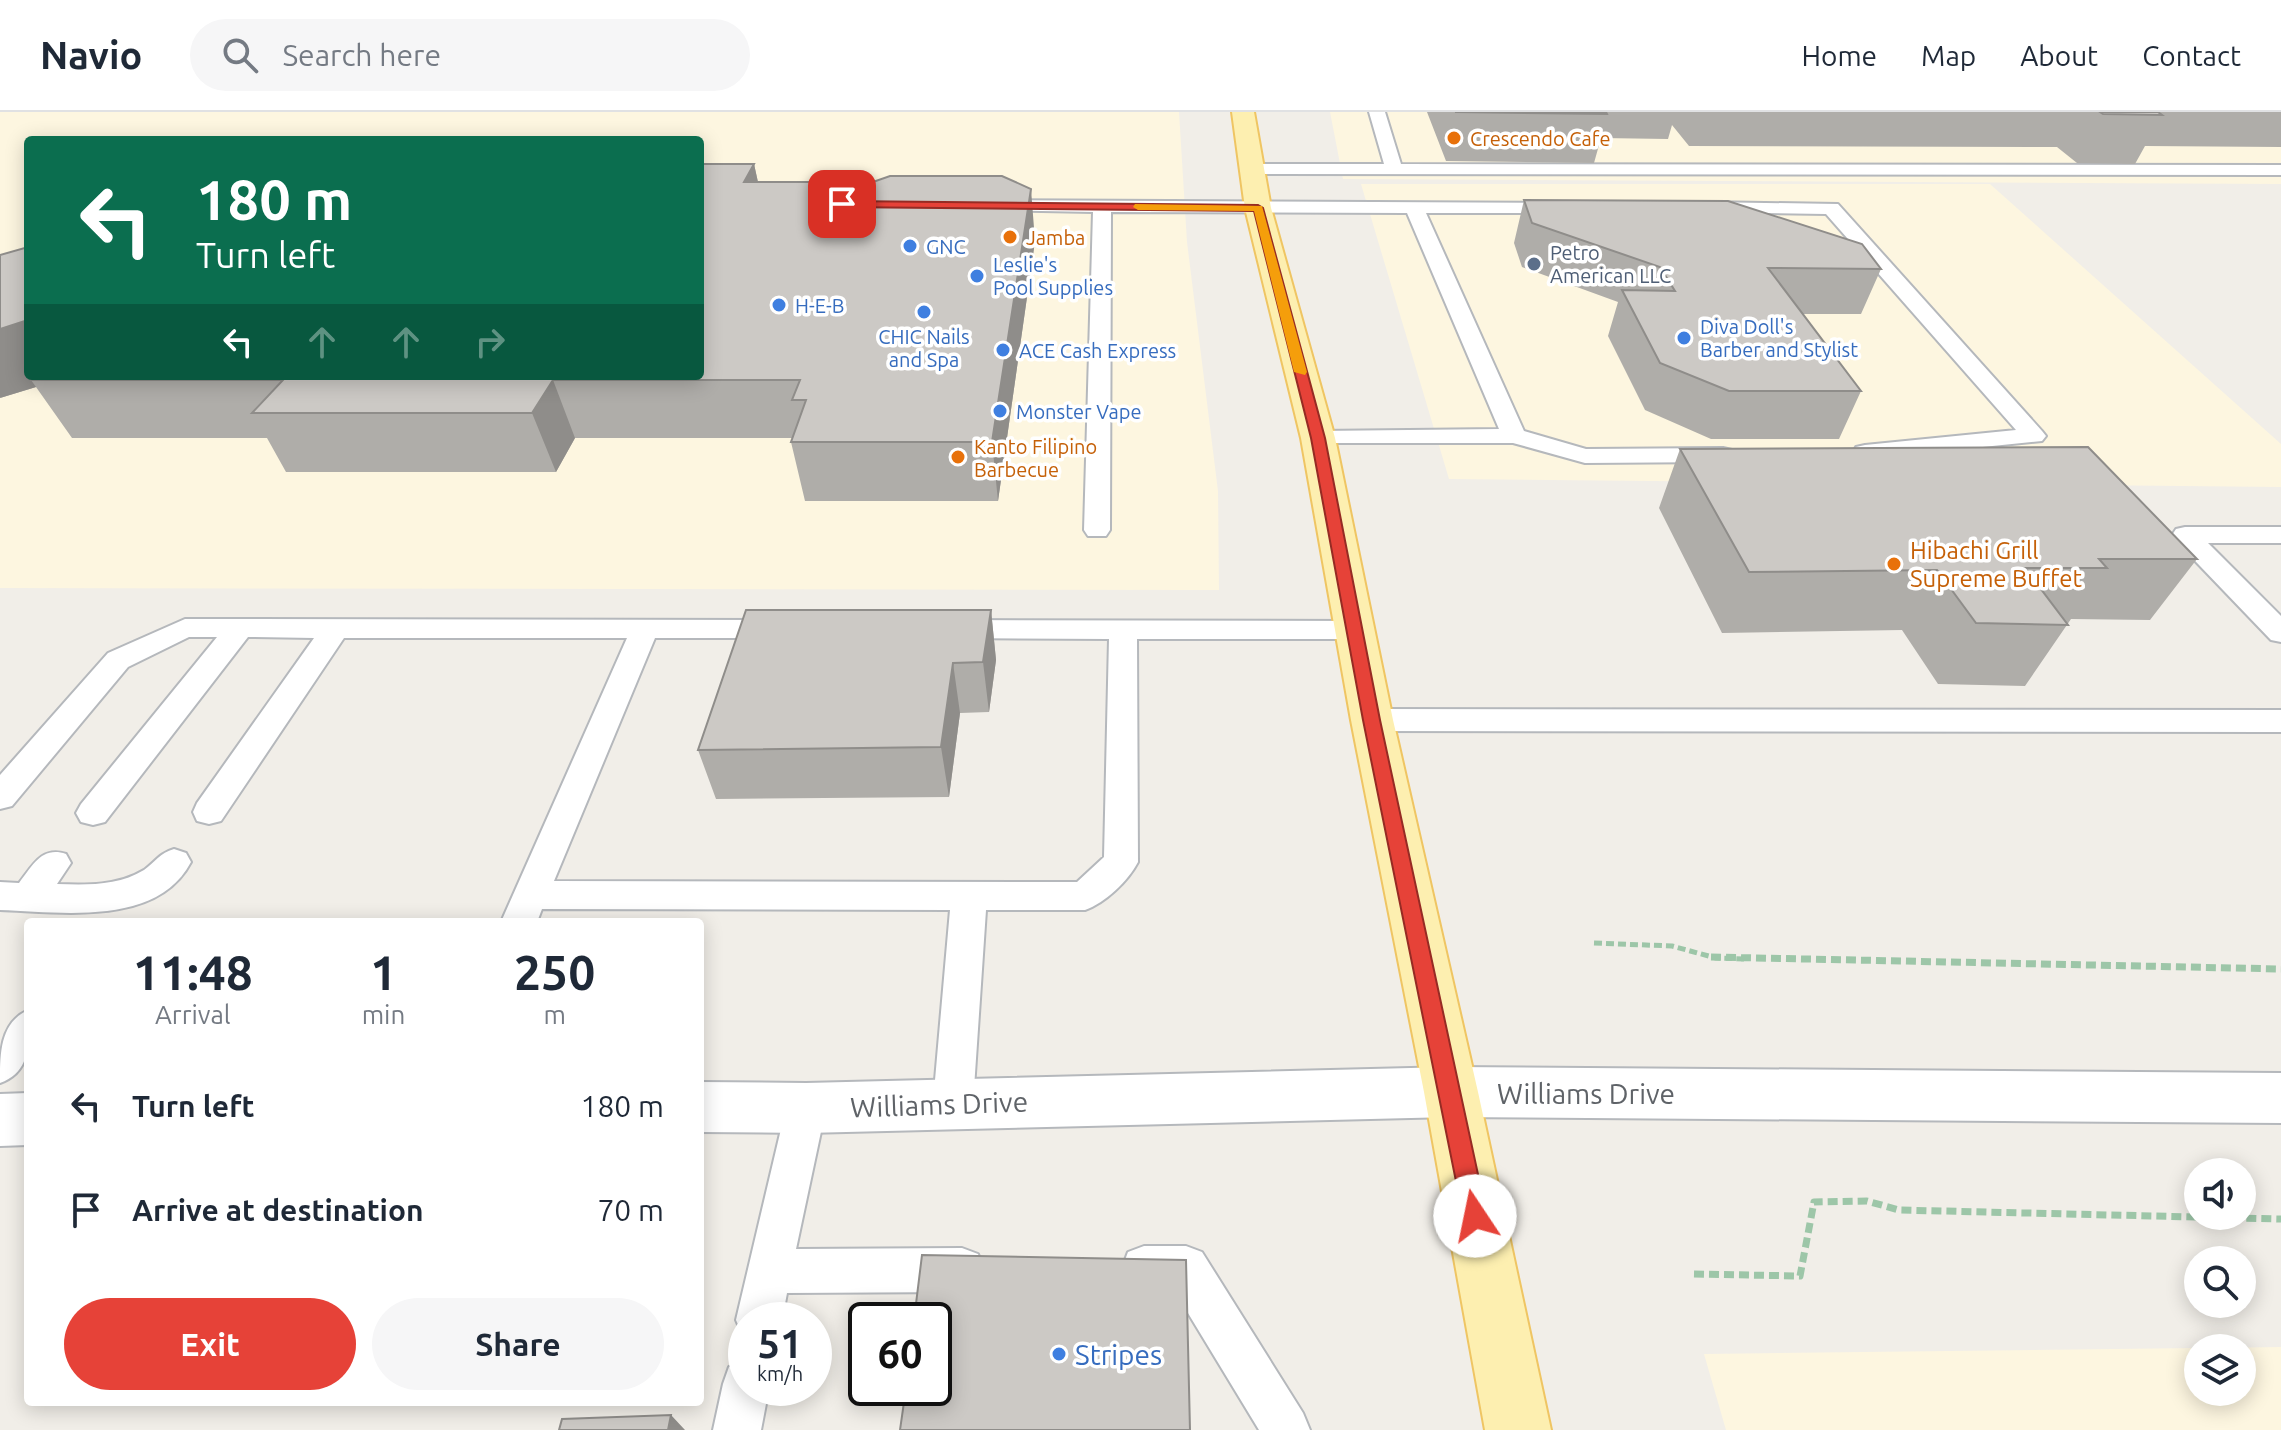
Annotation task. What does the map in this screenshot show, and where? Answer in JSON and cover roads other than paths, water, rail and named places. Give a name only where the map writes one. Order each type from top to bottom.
[{"type":"main road","points":[[1243,112],[1258,208],[1318,438],[1372,720],[1451,1092],[1518,1430]]},
{"type":"street","name":"Williams Drive","points":[[704,1107],[806,1108],[1451,1092],[2281,1098]]},
{"type":"street","points":[[0,1120],[24,1119]]},
{"type":"lane","points":[[1377,112],[1394,169]]},
{"type":"lane","points":[[1252,169],[2281,170]]},
{"type":"lane","points":[[966,205],[1584,207]]},
{"type":"lane","points":[[1097,530],[1102,206]]},
{"type":"lane","points":[[1414,207],[1514,436]]},
{"type":"lane","points":[[1676,207],[1831,208],[2034,436],[1850,453]]},
{"type":"lane","points":[[1318,438],[1514,436],[1585,456],[1741,455]]},
{"type":"lane","points":[[2281,535],[2185,535],[2281,633]]},
{"type":"lane","points":[[0,797],[118,660],[185,628],[804,629]]},
{"type":"lane","points":[[93,813],[240,628]]},
{"type":"lane","points":[[209,812],[336,628]]},
{"type":"lane","points":[[645,629],[525,909],[969,896],[1085,896],[1121,862],[1123,630]]},
{"type":"lane","points":[[932,629],[1357,630]]},
{"type":"lane","points":[[1372,720],[2281,721]]},
{"type":"lane","points":[[14,896],[111,910],[164,876],[174,862]]},
{"type":"lane","points":[[14,896],[54,863]]},
{"type":"lane","points":[[953,1103],[969,896]]},
{"type":"lane","points":[[0,1066],[24,1033]]},
{"type":"lane","points":[[763,1302],[806,1108]]},
{"type":"lane","points":[[1109,1268],[1186,1268],[1286,1430]]},
{"type":"lane","points":[[769,1271],[1001,1269]]},
{"type":"lane","points":[[737,1430],[742,1406]]},
{"type":"place","name":"Crescendo Cafe","points":[[1454,138]]},
{"type":"place","name":"Jamba","points":[[1010,237]]},
{"type":"place","name":"GNC","points":[[910,246]]},
{"type":"place","name":"Petro American LLC","points":[[1534,264]]},
{"type":"place","name":"Leslie's Pool Supplies","points":[[977,276]]},
{"type":"place","name":"H-E-B","points":[[779,305]]},
{"type":"place","name":"CHIC Nails and Spa","points":[[924,312]]},
{"type":"place","name":"Diva Doll's Barber and Stylist","points":[[1684,338]]},
{"type":"place","name":"ACE Cash Express","points":[[1003,350]]},
{"type":"place","name":"Monster Vape","points":[[1000,411]]},
{"type":"place","name":"Kanto Filipino Barbecue","points":[[958,457]]},
{"type":"place","name":"Hibachi Grill Supreme Buffet","points":[[1894,564]]},
{"type":"place","name":"Stripes","points":[[1059,1354]]}]
